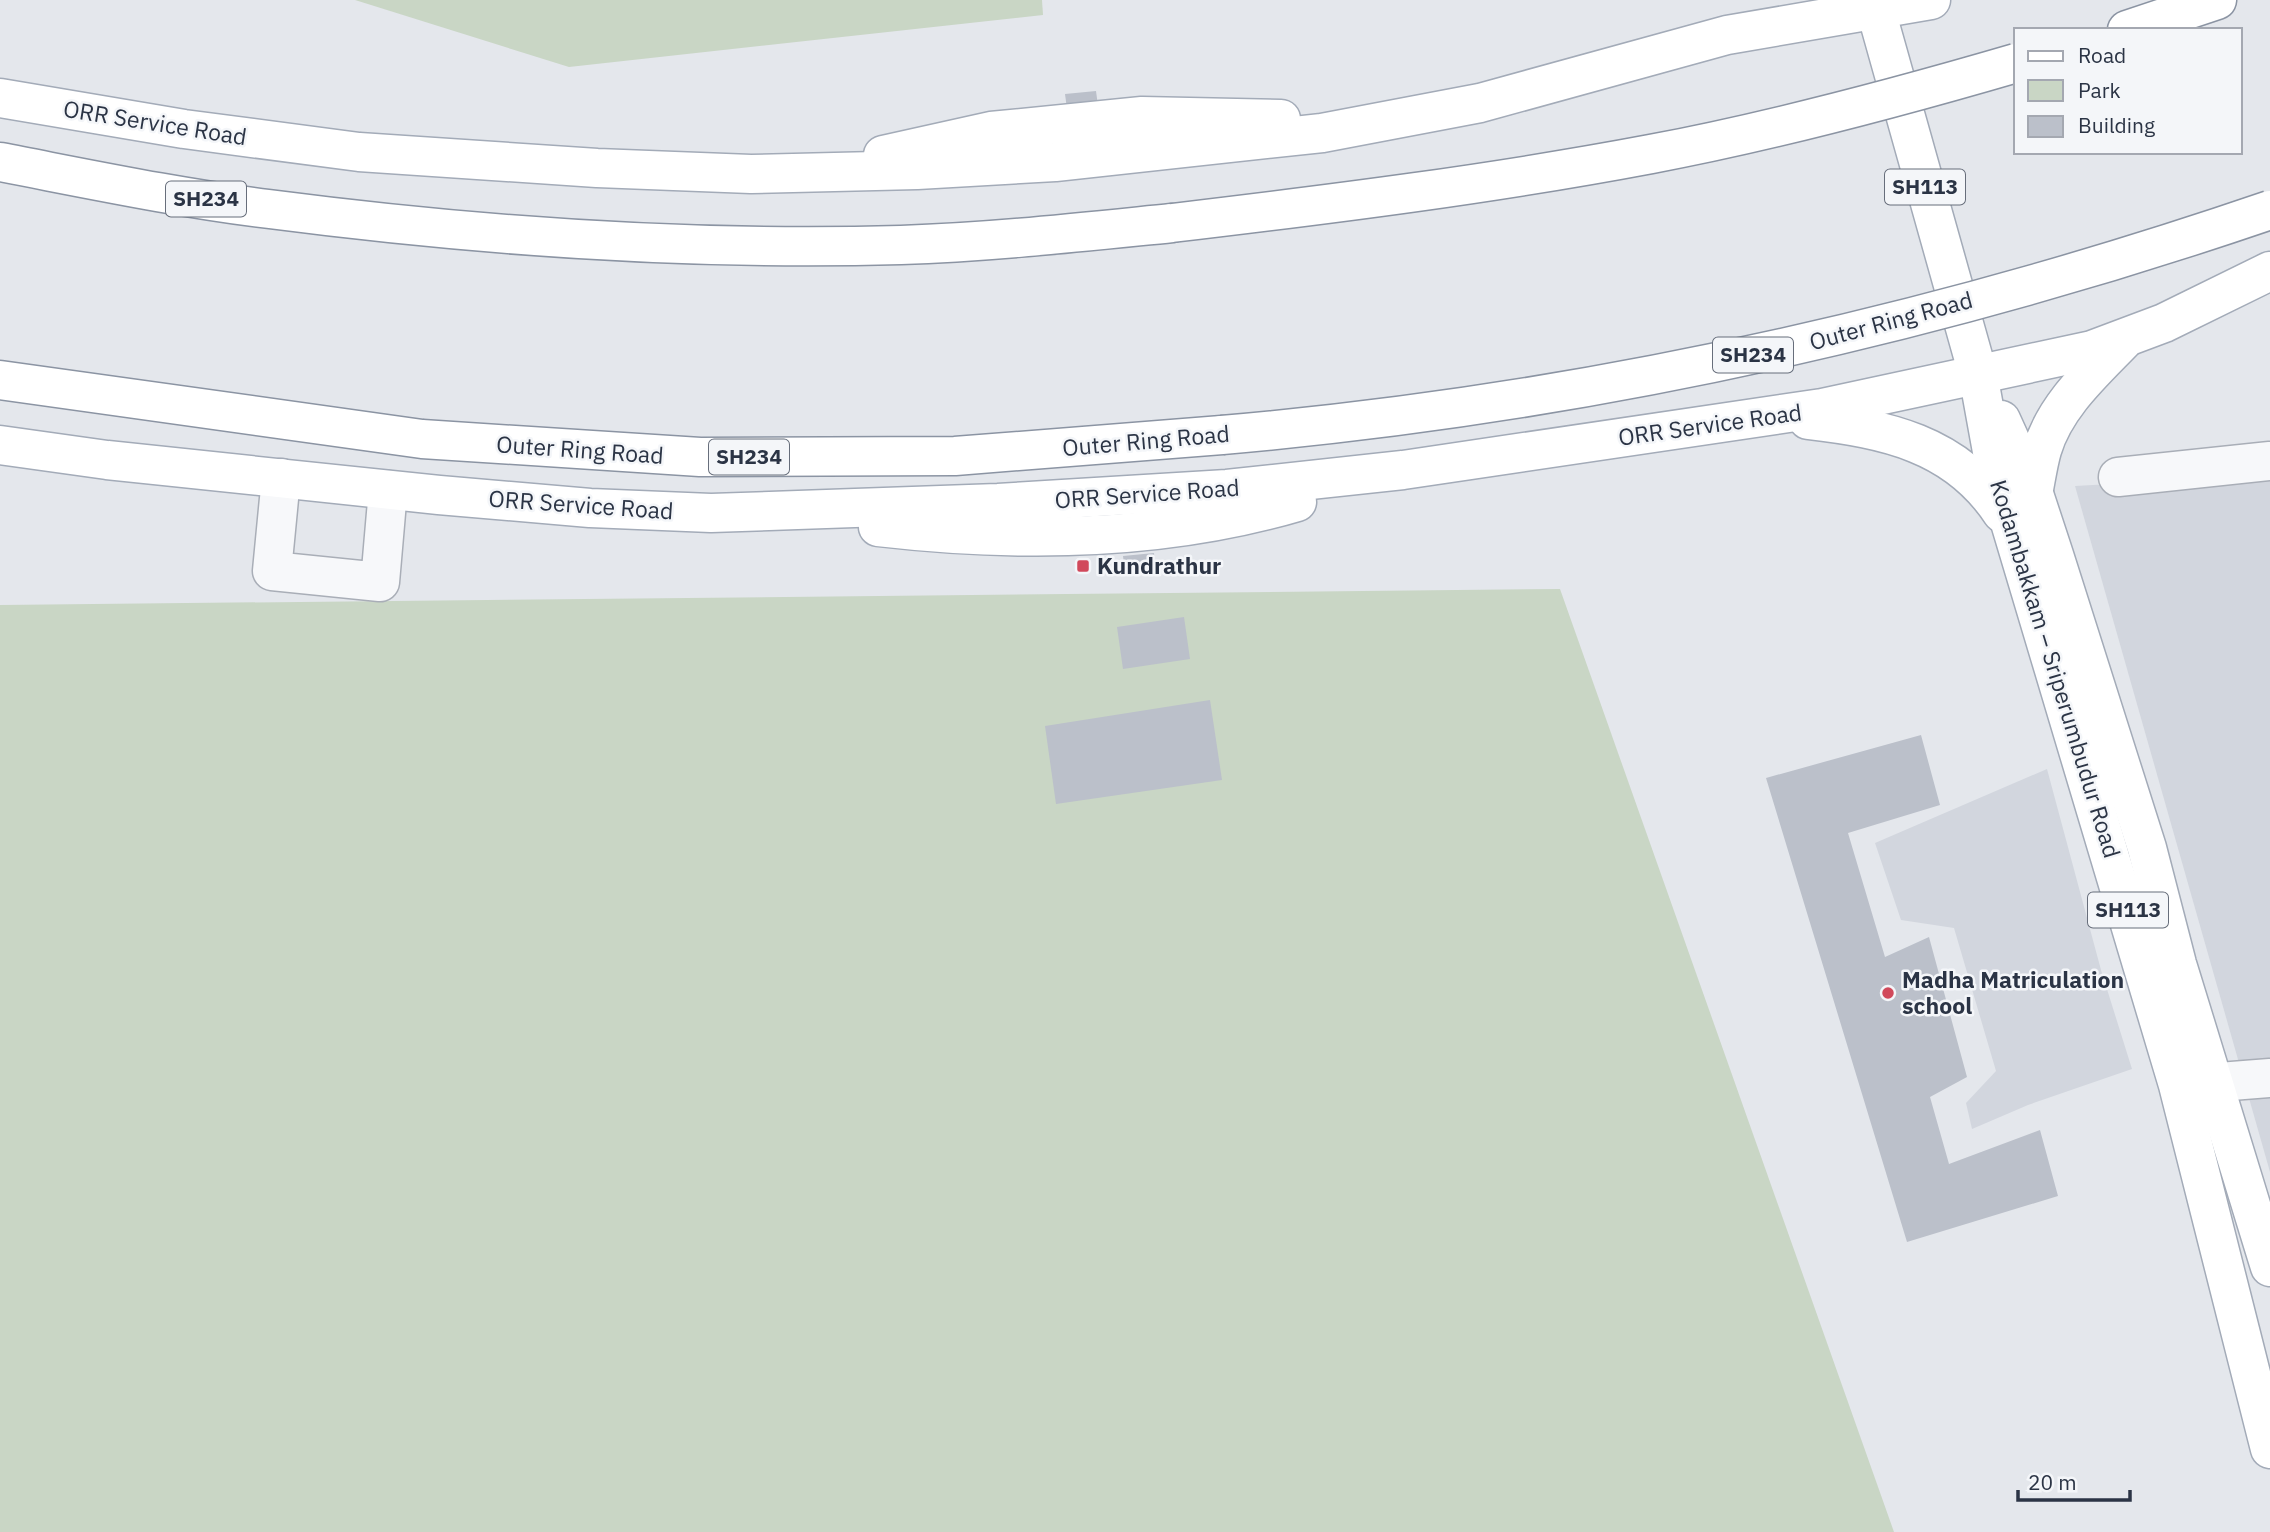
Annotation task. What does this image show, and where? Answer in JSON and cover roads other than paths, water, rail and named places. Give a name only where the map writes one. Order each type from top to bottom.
[{"type":"main road","points":[[1727,35],[1768,0]]},
{"type":"main road","name":"ORR Service Road","points":[[0,99],[184,129],[359,152],[597,168],[751,174],[1055,162],[1345,128],[1480,103],[1727,35],[1874,5],[1931,0]]},
{"type":"main road","points":[[2133,28],[2217,0]]},
{"type":"main road","name":"Kodambakkam – Sriperumbudur Road","points":[[1874,5],[1978,374],[1987,434],[2012,529],[2196,1084],[2270,1267]]},
{"type":"main road","name":"SH234","points":[[0,163],[266,209],[468,230],[621,241],[900,245],[1024,238],[1172,223],[1439,188],[1653,154],[1881,100],[2014,63]]},
{"type":"main road","name":"Outer Ring Road","points":[[0,380],[422,439],[700,457],[954,456],[1222,435],[1478,405],[1668,373],[1861,331],[2096,266],[2270,210]]},
{"type":"main road","name":"ORR Service Road","points":[[0,445],[107,460],[388,490],[590,508],[711,513],[998,503],[1227,489],[1403,470],[1776,416],[1978,374],[2125,340],[2270,271]]},
{"type":"main road","points":[[2034,494],[2042,449],[2052,427],[2073,395],[2125,340]]},
{"type":"main road","name":"Kodambakkam – Sriperumbudur Road","points":[[1978,374],[2034,494],[2147,848],[2177,964],[2196,1084],[2265,1405],[2270,1449]]},
{"type":"main road","points":[[1776,416],[1884,431],[1937,452],[1968,473],[1990,495],[2012,529]]},
{"type":"lane","points":[[2118,477],[2270,461]]},
{"type":"lane","points":[[281,478],[272,571],[380,582],[388,490]]},
{"type":"lane","points":[[2196,1084],[2270,1078]]},
{"type":"place","name":"Kundrathur","points":[[1083,566]]},
{"type":"place","name":"Madha Matriculation school","points":[[1888,993]]}]
